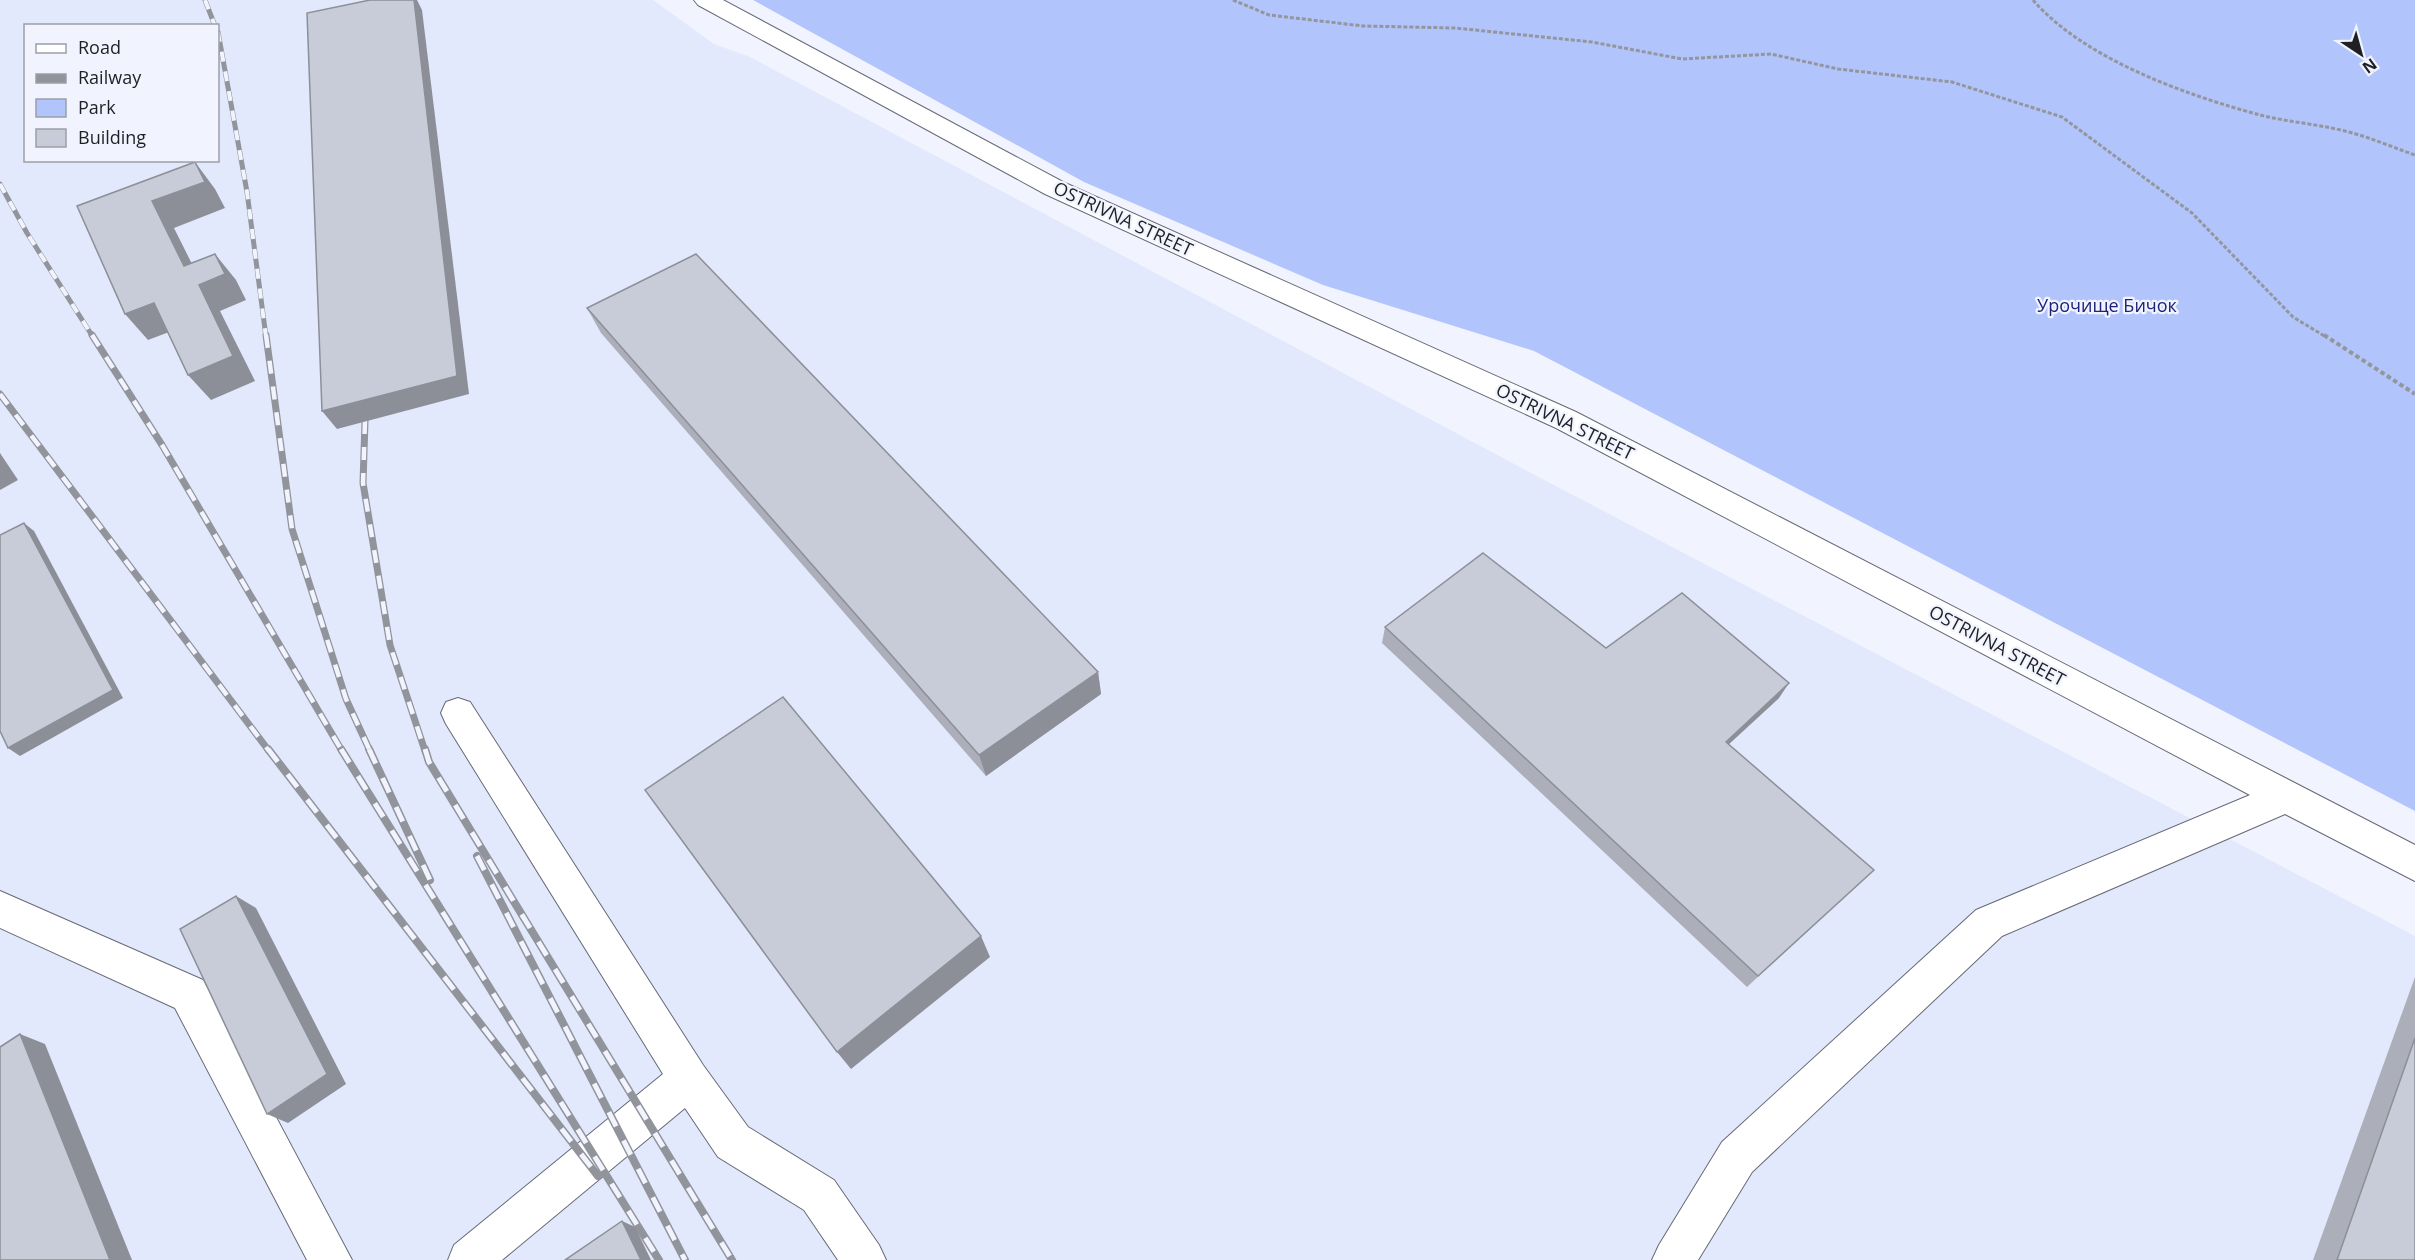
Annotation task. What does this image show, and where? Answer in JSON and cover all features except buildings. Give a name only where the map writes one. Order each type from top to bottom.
[{"type":"street","name":"OSTRIVNA STREET","points":[[706,0],[1054,188],[1566,420],[2415,864]]},
{"type":"street","points":[[458,713],[689,1079],[734,1142],[819,1195],[864,1260]]},
{"type":"street","points":[[1674,1260],[1737,1157],[1989,923],[2286,797]]},
{"type":"street","points":[[0,909],[189,994],[330,1260]]},
{"type":"street","points":[[469,1260],[689,1079]]},
{"type":"path","points":[[1233,0],[1269,15],[1363,26],[1455,28],[1581,41],[1682,59],[1771,54],[1838,69],[1952,82],[2062,117],[2192,213],[2293,317],[2369,362],[2415,394]]},
{"type":"path","points":[[2033,0],[2038,8],[2071,36],[2169,84],[2261,115],[2338,129],[2415,155]]},
{"type":"shaded area","points":[[0,0],[653,0],[714,44],[750,57],[1531,473],[2415,936],[2415,1260],[0,1260]]},
{"type":"green space","name":"Урочище Бичок","points":[[753,0],[2415,0],[2415,811],[1534,351],[1323,285],[1084,182]]},
{"type":"railway","points":[[205,0],[214,24]]},
{"type":"railway","points":[[219,38],[247,192],[266,337]]},
{"type":"railway","points":[[0,184],[27,233],[93,337]]},
{"type":"railway","points":[[92,335],[162,445],[342,751]]},
{"type":"railway","points":[[266,335],[292,529],[346,699],[370,751]]},
{"type":"railway","points":[[0,394],[269,751]]},
{"type":"railway","points":[[365,421],[363,483],[390,645],[425,751]]},
{"type":"railway","points":[[268,749],[598,1176]]},
{"type":"railway","points":[[341,749],[659,1260]]},
{"type":"railway","points":[[369,749],[430,880]]},
{"type":"railway","points":[[425,749],[429,762],[732,1260]]},
{"type":"railway","points":[[477,856],[685,1260]]}]
